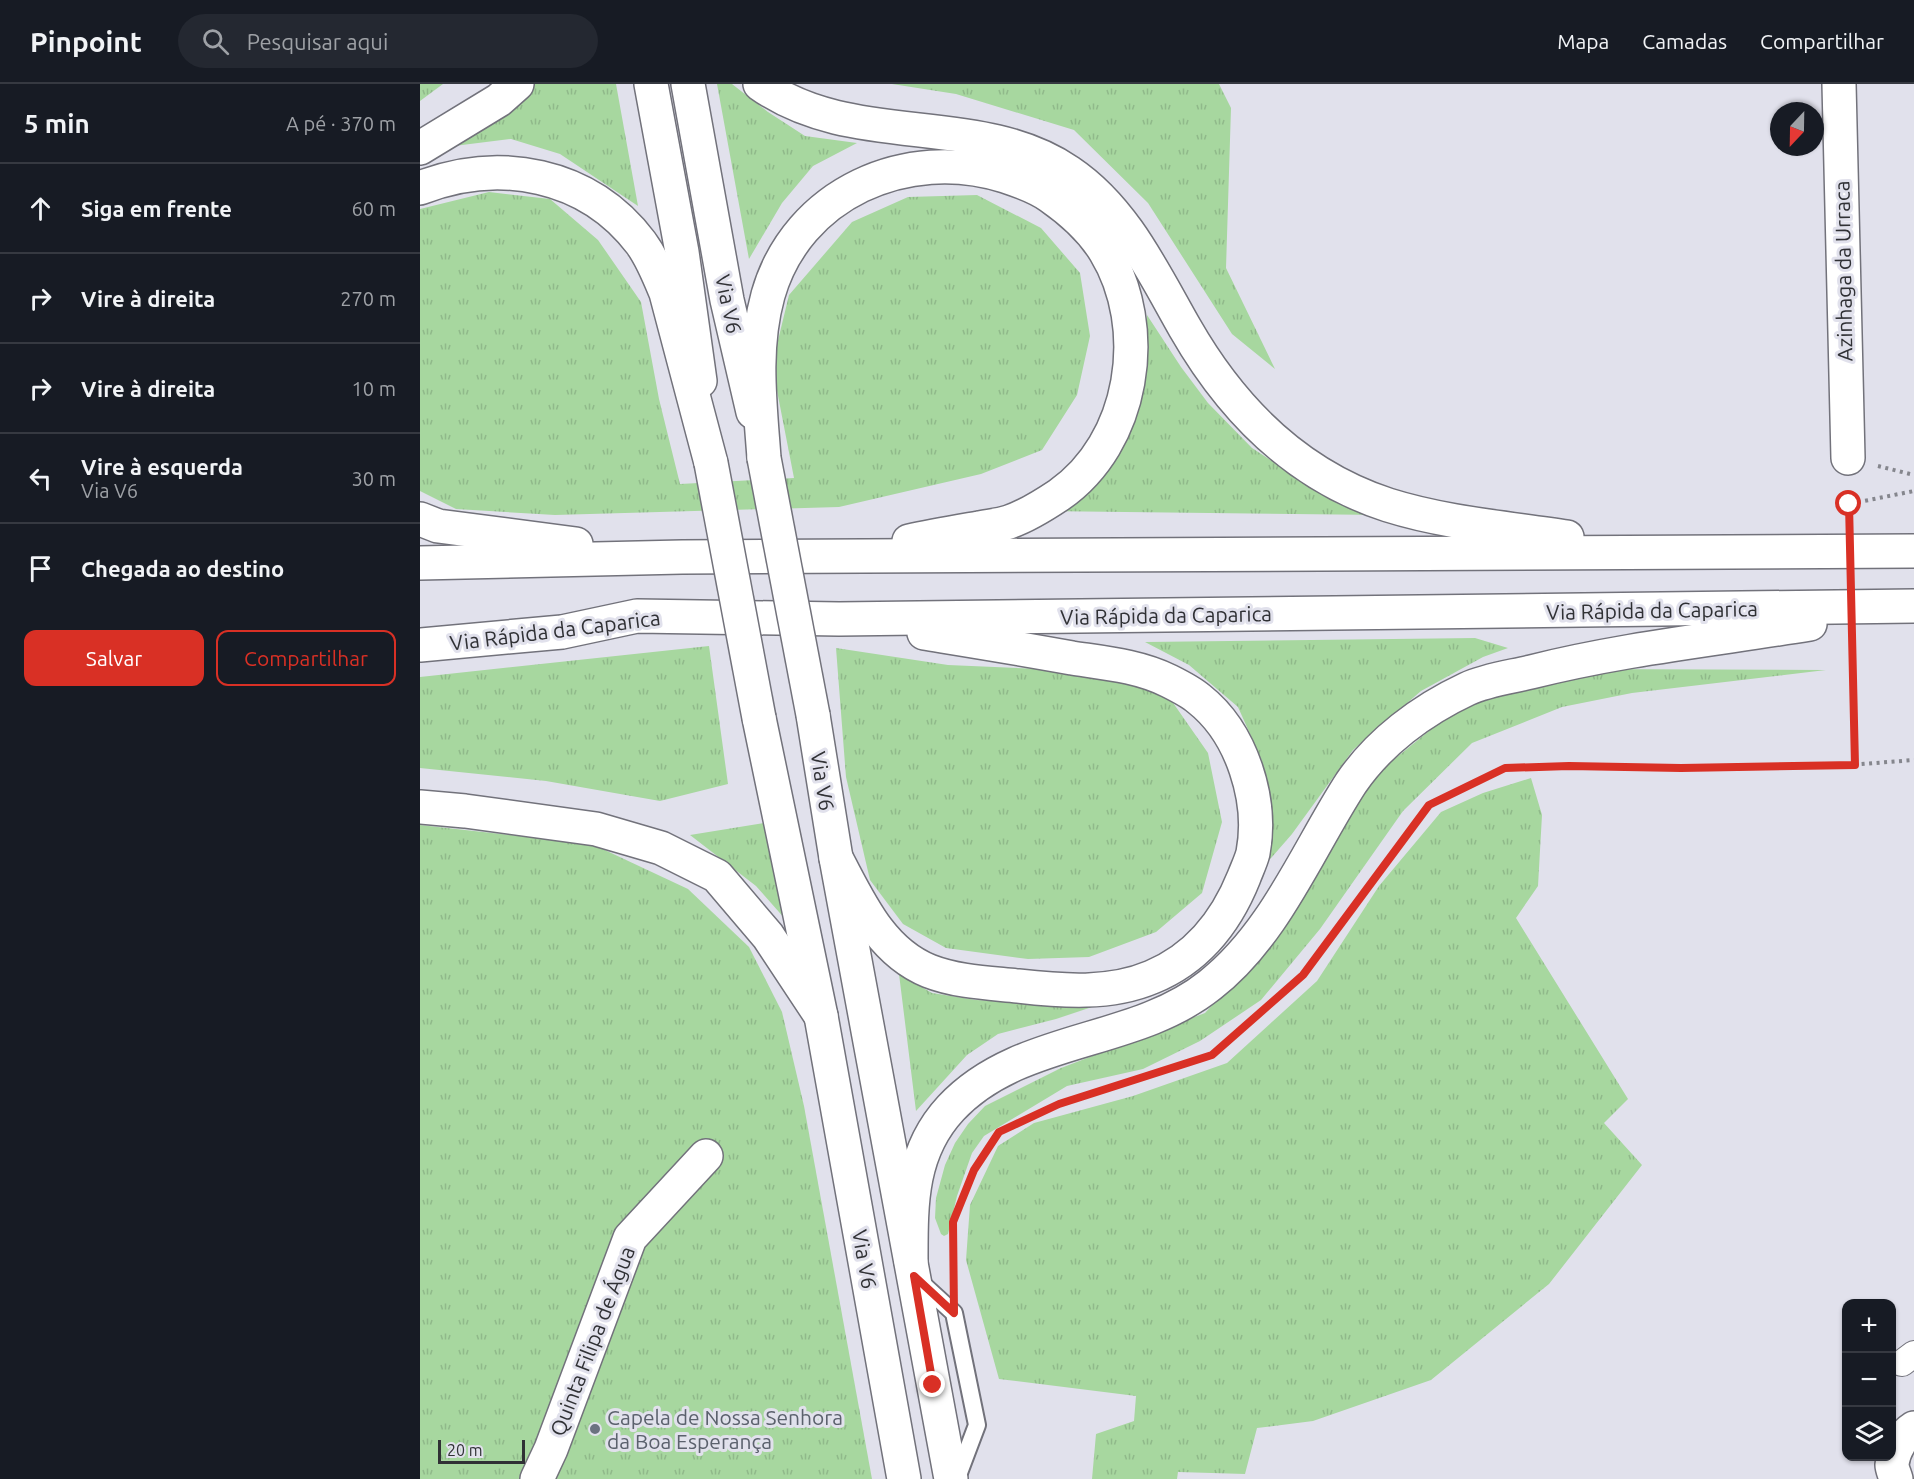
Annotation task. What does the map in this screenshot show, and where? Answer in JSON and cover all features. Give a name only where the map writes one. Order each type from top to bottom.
[{"type":"main road","points":[[420,148],[500,100],[517,84]]},
{"type":"main road","name":"Via V6","points":[[651,84],[682,252],[711,463],[759,718],[821,1016],[904,1479]]},
{"type":"main road","name":"Via V6","points":[[688,84],[727,300],[764,458],[813,715],[836,858],[951,1479]]},
{"type":"main road","points":[[760,84],[775,95],[835,117],[866,124],[982,139],[1015,146],[1068,171],[1093,190],[1114,213],[1134,241],[1200,353],[1239,407],[1264,433],[1288,453],[1338,483],[1388,505],[1428,515],[1664,553]]},
{"type":"main road","name":"Azinhaga da Urraca","points":[[1839,84],[1848,458]]},
{"type":"main road","points":[[764,458],[758,352],[768,295],[787,250],[801,232],[816,216],[857,187],[880,177],[917,168],[963,166],[994,173],[1020,181],[1050,196],[1090,232],[1105,252],[1115,272],[1129,318],[1131,365],[1121,412],[1096,458],[1081,475],[1061,493],[1037,509],[1010,522],[830,556]]},
{"type":"main road","points":[[420,188],[445,178],[468,174],[522,173],[551,180],[578,191],[606,209],[626,226],[655,266],[666,293],[711,463]]},
{"type":"main road","points":[[420,519],[438,526],[682,557]]},
{"type":"main road","points":[[420,563],[682,557],[1914,551]]},
{"type":"main road","points":[[912,1268],[911,1201],[919,1163],[937,1125],[951,1108],[971,1089],[1020,1061],[1133,1026],[1171,1010],[1209,986],[1236,962],[1267,924],[1353,781],[1383,746],[1421,714],[1469,688],[1573,661],[1914,607]]},
{"type":"main road","name":"Via Rápida da Caparica","points":[[420,645],[561,632],[637,616],[839,619],[1914,607]]},
{"type":"main road","points":[[836,858],[863,910],[885,941],[907,959],[930,971],[968,980],[1053,990],[1105,990],[1151,977],[1188,956],[1217,928],[1238,891],[1253,855],[1255,822],[1251,788],[1240,756],[1224,725],[1199,699],[1168,680],[1129,666],[839,619]]},
{"type":"main road","points":[[420,807],[596,829],[661,848],[717,876],[768,936],[821,1016]]},
{"type":"main road","name":"Quinta Filipa de Água","points":[[537,1479],[551,1449],[630,1238],[706,1156]]},
{"type":"main road","points":[[1896,1479],[1892,1464],[1898,1446],[1906,1433],[1914,1428]]},
{"type":"lane","points":[[912,1268],[954,1313],[977,1425],[956,1479]]},
{"type":"path","points":[[1848,458],[1914,475]]},
{"type":"path","points":[[1855,765],[1849,504],[1914,491]]},
{"type":"path","points":[[954,1313],[953,1222],[974,1170],[999,1132],[1059,1104],[1212,1055],[1303,975],[1429,805],[1505,768],[1855,765],[1914,760]]},
{"type":"green space","points":[[420,84],[443,84],[420,101]]},
{"type":"green space","points":[[530,84],[616,84],[638,206],[560,154],[511,139],[446,147]]},
{"type":"green space","points":[[717,84],[732,84],[768,112],[805,136],[857,143],[813,166],[782,203],[749,259]]},
{"type":"green space","points":[[892,84],[1219,84],[1231,108],[1226,268],[1275,369],[1232,334],[1148,203],[1074,130],[956,94]]},
{"type":"green space","points":[[489,192],[550,199],[598,240],[641,302],[659,399],[680,484],[794,478],[772,365],[789,295],[852,222],[908,197],[977,195],[1041,228],[1080,273],[1090,336],[1077,395],[1042,450],[981,474],[839,507],[555,515],[456,509],[420,491],[420,209]]},
{"type":"green space","points":[[1147,315],[1208,403],[1252,448],[1317,490],[1382,515],[1041,511],[1096,474],[1146,352]]},
{"type":"green space","points":[[1475,638],[1508,648],[1483,657],[1421,691],[1353,750],[1292,834],[1264,866],[1268,839],[1262,761],[1238,707],[1189,665],[1145,642]]},
{"type":"green space","points":[[709,646],[728,784],[660,801],[546,781],[420,768],[420,677]]},
{"type":"green space","points":[[836,648],[948,665],[1089,671],[1169,697],[1208,753],[1222,822],[1202,893],[1156,932],[1089,957],[1028,959],[946,948],[903,924],[870,880],[846,777]]},
{"type":"green space","points":[[1577,669],[1826,670],[1632,693],[1562,707],[1472,743],[1403,811],[1320,929],[1261,1000],[1200,1041],[1143,1069],[1067,1086],[984,1136],[972,1153],[957,1196],[948,1234],[944,1236],[941,1234],[935,1218],[936,1198],[945,1165],[955,1143],[968,1124],[985,1106],[1061,1068],[1205,1013],[1263,950],[1376,774],[1461,705]]},
{"type":"green space","points":[[1531,778],[1542,815],[1538,886],[1516,918],[1628,1099],[1604,1123],[1642,1165],[1549,1284],[1431,1380],[1313,1421],[1257,1428],[1245,1474],[1178,1472],[1177,1479],[1092,1479],[1096,1434],[1134,1421],[1136,1396],[999,1379],[966,1260],[970,1205],[998,1146],[1034,1123],[1133,1096],[1227,1063],[1317,981],[1379,886],[1441,812],[1483,793]]},
{"type":"green space","points":[[764,823],[786,920],[756,886],[690,835]]},
{"type":"green space","points":[[420,825],[592,844],[688,889],[749,947],[782,1012],[804,1106],[872,1479],[420,1479]]},
{"type":"green space","points":[[899,974],[932,993],[976,1000],[1095,1006],[998,1034],[967,1055],[916,1111]]},
{"type":"place","name":"Capela de Nossa Senhora da Boa Esperança","points":[[595,1429]]},
{"type":"route","points":[[933,1385],[914,1276],[954,1313],[953,1222],[974,1170],[999,1132],[1059,1104],[1212,1055],[1303,975],[1429,805],[1505,768],[1855,765],[1849,504]]}]
